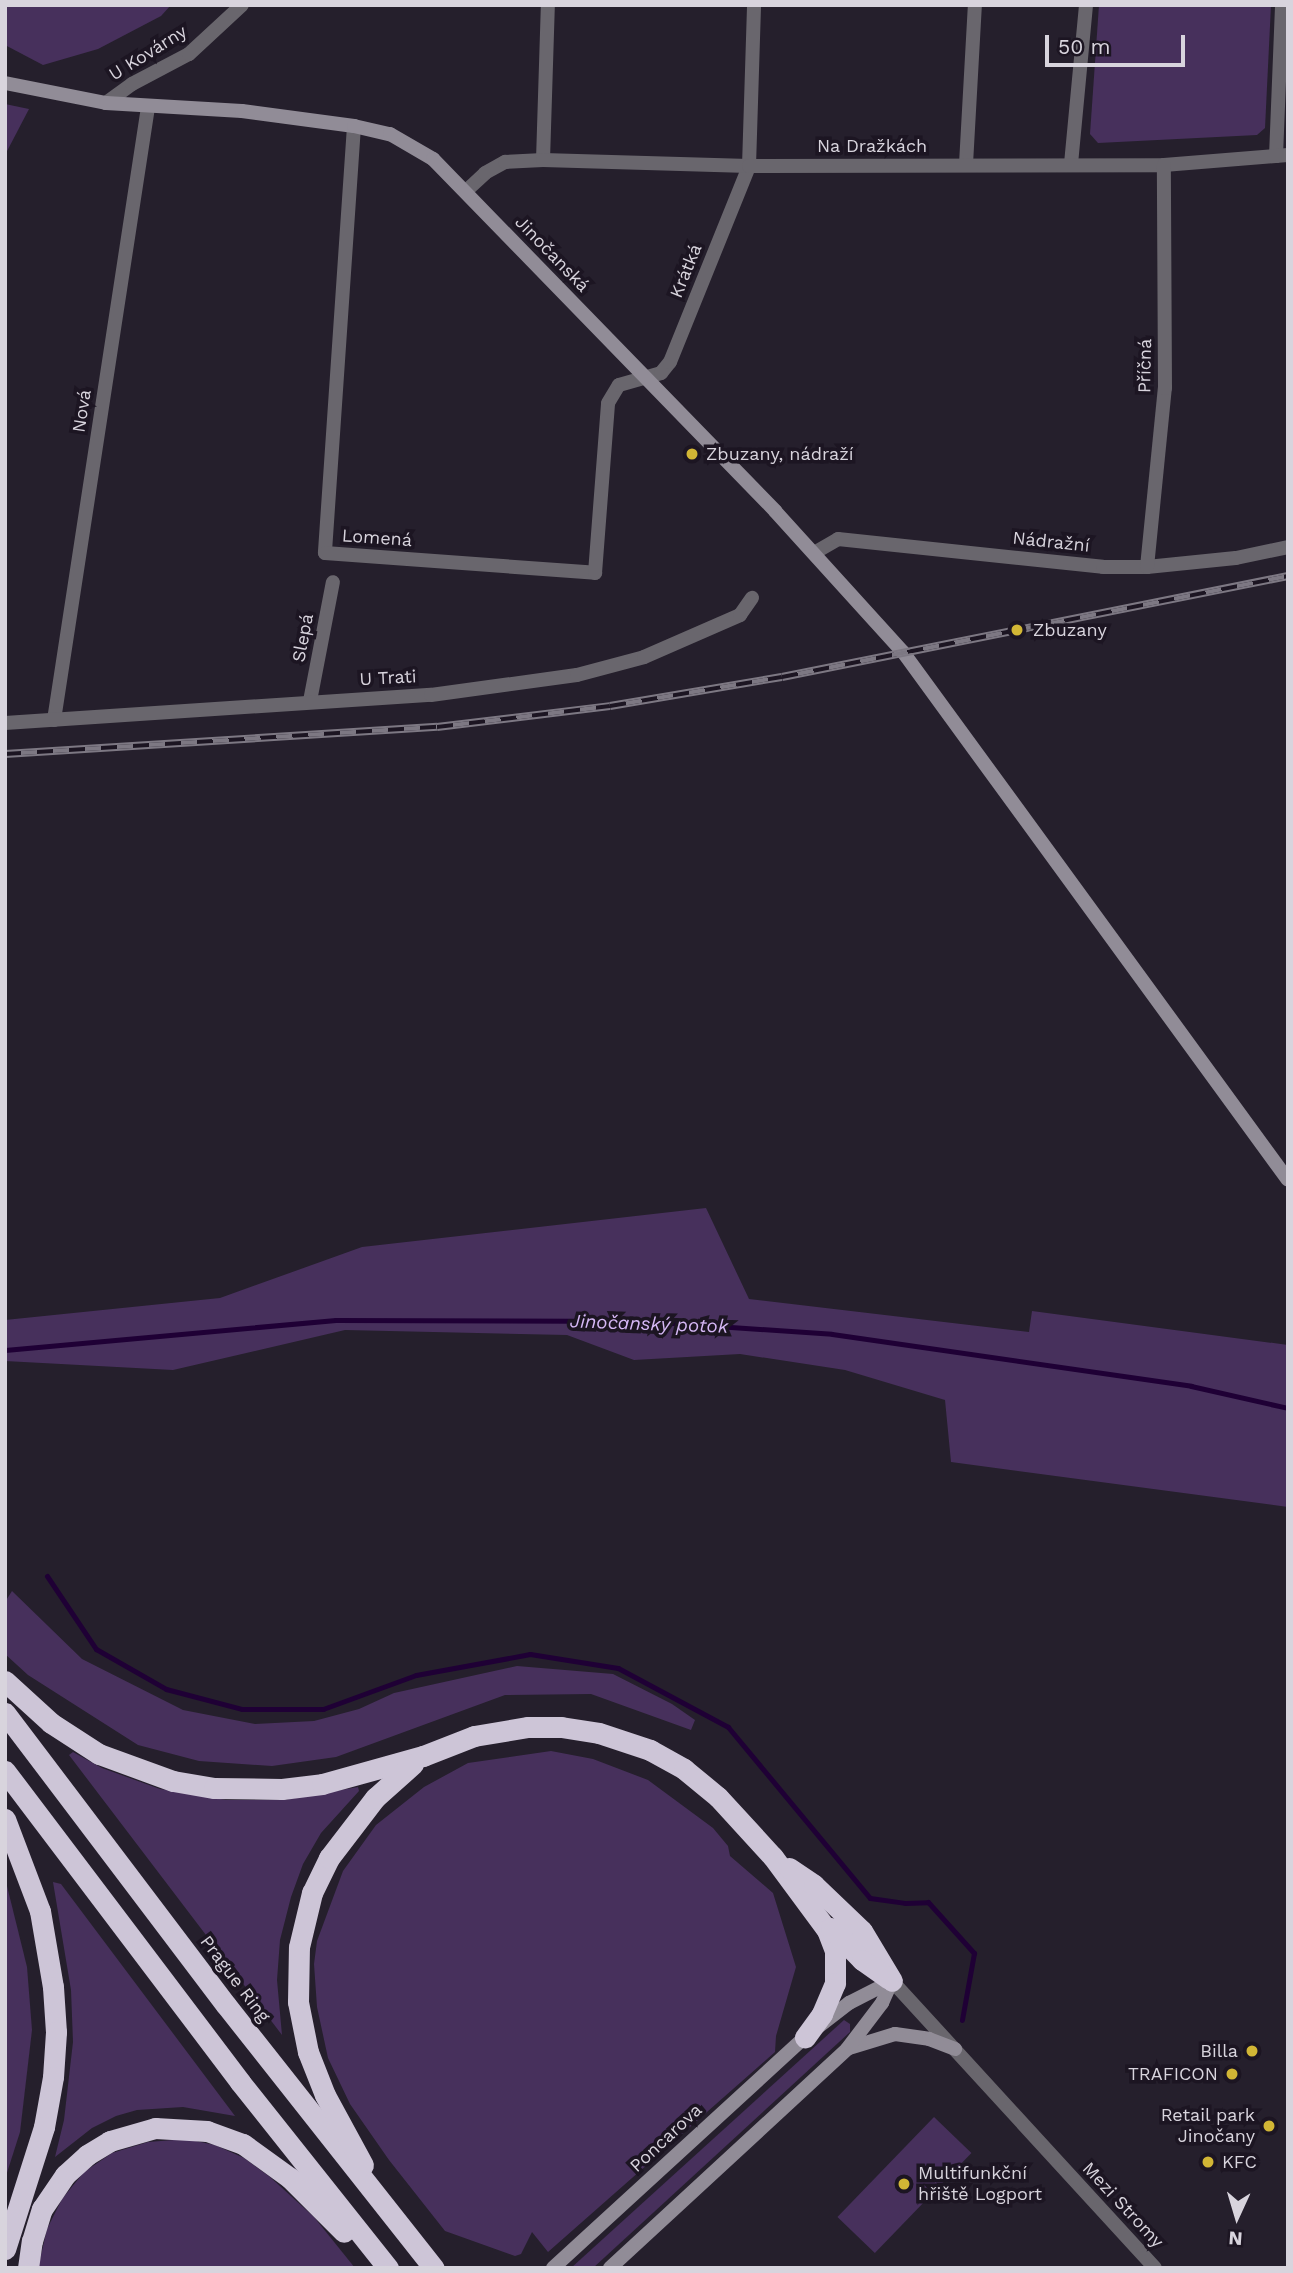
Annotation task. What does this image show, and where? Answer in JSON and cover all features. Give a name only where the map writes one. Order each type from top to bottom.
[{"type":"highway","points":[[5,1681],[72,1739],[136,1770],[173,1781],[214,1788],[282,1789],[356,1776],[424,1756],[474,1736],[510,1728],[561,1727],[608,1735],[650,1750],[696,1778],[718,1797],[773,1857],[813,1909],[832,1940],[836,1972],[829,2002],[805,2037]]},
{"type":"highway","name":"Prague Ring","points":[[5,1713],[218,1995],[434,2268]]},
{"type":"highway","points":[[395,2222],[313,2067],[300,2020],[298,1961],[308,1906],[328,1858],[375,1798],[424,1756]]},
{"type":"highway","points":[[5,1771],[240,2082],[388,2268]]},
{"type":"highway","points":[[5,1819],[40,1912],[53,1987],[56,2032],[53,2077],[44,2127],[5,2249]]},
{"type":"highway","points":[[773,1857],[814,1885],[845,1913],[862,1931],[892,1981]]},
{"type":"highway","points":[[813,1909],[862,1960],[892,1981]]},
{"type":"highway","points":[[28,2268],[32,2241],[42,2209],[55,2187],[75,2165],[99,2147],[124,2135],[173,2127],[190,2128],[226,2137],[258,2154],[290,2178],[381,2268]]},
{"type":"street","name":"U Kovárny","points":[[106,103],[132,84],[189,54],[242,5]]},
{"type":"street","points":[[543,160],[548,5]]},
{"type":"street","points":[[749,166],[754,5]]},
{"type":"street","points":[[966,164],[975,5]]},
{"type":"street","points":[[1072,164],[1086,5]]},
{"type":"street","points":[[1282,5],[1282,156]]},
{"type":"street","name":"Jinočanská","points":[[5,83],[106,103],[242,111],[354,126],[390,134],[417,148],[466,191],[814,553],[903,652],[1288,1180]]},
{"type":"street","name":"Nová","points":[[54,720],[148,107]]},
{"type":"street","name":"Lomená","points":[[354,126],[325,553],[595,573],[608,403],[620,386],[644,377]]},
{"type":"street","name":"Na Dražkách","points":[[466,191],[485,173],[505,162],[543,160],[749,166],[1164,165],[1282,156]]},
{"type":"street","name":"Příčná","points":[[1147,567],[1166,387],[1164,165]]},
{"type":"street","name":"Krátká","points":[[644,377],[661,373],[670,362],[749,166]]},
{"type":"street","name":"Nádražní","points":[[814,553],[838,539],[1103,567],[1147,567],[1236,558],[1288,547]]},
{"type":"street","name":"Slepá","points":[[310,701],[332,582]]},
{"type":"street","name":"U Trati","points":[[5,723],[431,695],[577,675],[644,657],[740,615],[752,598]]},
{"type":"street","points":[[610,2268],[847,2049],[882,2003],[892,1981]]},
{"type":"street","name":"Poncarova","points":[[553,2268],[805,2037],[849,2003],[892,1981]]},
{"type":"street","name":"Mezi Stromy","points":[[892,1981],[1155,2268]]},
{"type":"street","points":[[847,2049],[895,2034],[929,2039],[955,2049]]},
{"type":"shaded area","points":[[5,5],[171,5],[161,16],[98,49],[43,65],[5,45]]},
{"type":"shaded area","points":[[1099,5],[1271,5],[1265,128],[1257,135],[1098,143],[1090,134]]},
{"type":"shaded area","points":[[5,104],[29,109],[5,155]]},
{"type":"shaded area","points":[[706,1208],[749,1299],[1029,1332],[1032,1311],[1288,1345],[1288,1507],[951,1462],[945,1400],[845,1370],[740,1354],[634,1360],[567,1335],[345,1330],[173,1370],[5,1361],[5,1320],[220,1298],[362,1247]]},
{"type":"shaded area","points":[[12,1591],[82,1659],[183,1710],[255,1724],[314,1721],[359,1709],[394,1693],[517,1666],[613,1674],[672,1704],[695,1720],[691,1730],[591,1694],[505,1695],[336,1757],[272,1766],[199,1761],[138,1745],[28,1675],[5,1654],[5,1602]]},
{"type":"shaded area","points":[[551,1751],[593,1759],[648,1780],[713,1828],[728,1846],[730,1856],[773,1893],[796,1967],[776,2036],[775,2052],[548,2252],[532,2232],[521,2254],[515,2256],[445,2231],[389,2160],[350,2104],[328,2058],[317,2007],[314,1964],[317,1941],[343,1871],[376,1825],[424,1787],[468,1763]]},
{"type":"shaded area","points":[[73,1752],[102,1768],[160,1789],[226,1800],[284,1800],[358,1787],[359,1791],[321,1833],[303,1864],[291,1897],[280,1940],[277,1980],[282,2035],[69,1755]]},
{"type":"shaded area","points":[[5,1878],[27,1967],[32,2030],[20,2132],[5,2179]]},
{"type":"shaded area","points":[[53,1882],[61,1884],[235,2116],[183,2107],[137,2110],[116,2116],[92,2128],[55,2157],[64,2120],[73,2042],[71,1990]]},
{"type":"shaded area","points":[[844,2020],[850,2024],[850,2032],[593,2268],[571,2268]]},
{"type":"shaded area","name":"Multifunkční hřiště Logport","points":[[934,2117],[971,2153],[875,2253],[837,2217]]},
{"type":"shaded area","points":[[186,2139],[215,2145],[244,2158],[270,2177],[314,2217],[355,2268],[38,2268],[47,2229],[62,2199],[84,2172],[112,2153],[148,2142]]},
{"type":"waterway","name":"Jinočanský potok","points":[[5,1350],[336,1320],[643,1321],[832,1334],[1191,1386],[1288,1408]]},
{"type":"waterway","points":[[47,1576],[96,1649],[166,1689],[242,1709],[323,1709],[416,1675],[530,1654],[618,1668],[728,1727],[870,1898],[905,1903],[928,1902],[974,1953],[962,2020]]},
{"type":"railway","points":[[5,754],[437,727],[610,706],[782,677],[1288,576]]},
{"type":"place","name":"Zbuzany, nádraží","points":[[692,454]]},
{"type":"place","name":"Zbuzany","points":[[1017,630]]},
{"type":"place","name":"Billa","points":[[1252,2051]]},
{"type":"place","name":"TRAFICON","points":[[1232,2074]]},
{"type":"place","name":"Retail park Jinočany","points":[[1269,2126]]},
{"type":"place","name":"KFC","points":[[1208,2162]]},
{"type":"place","name":"Multifunkční hřiště Logport","points":[[904,2184]]}]
